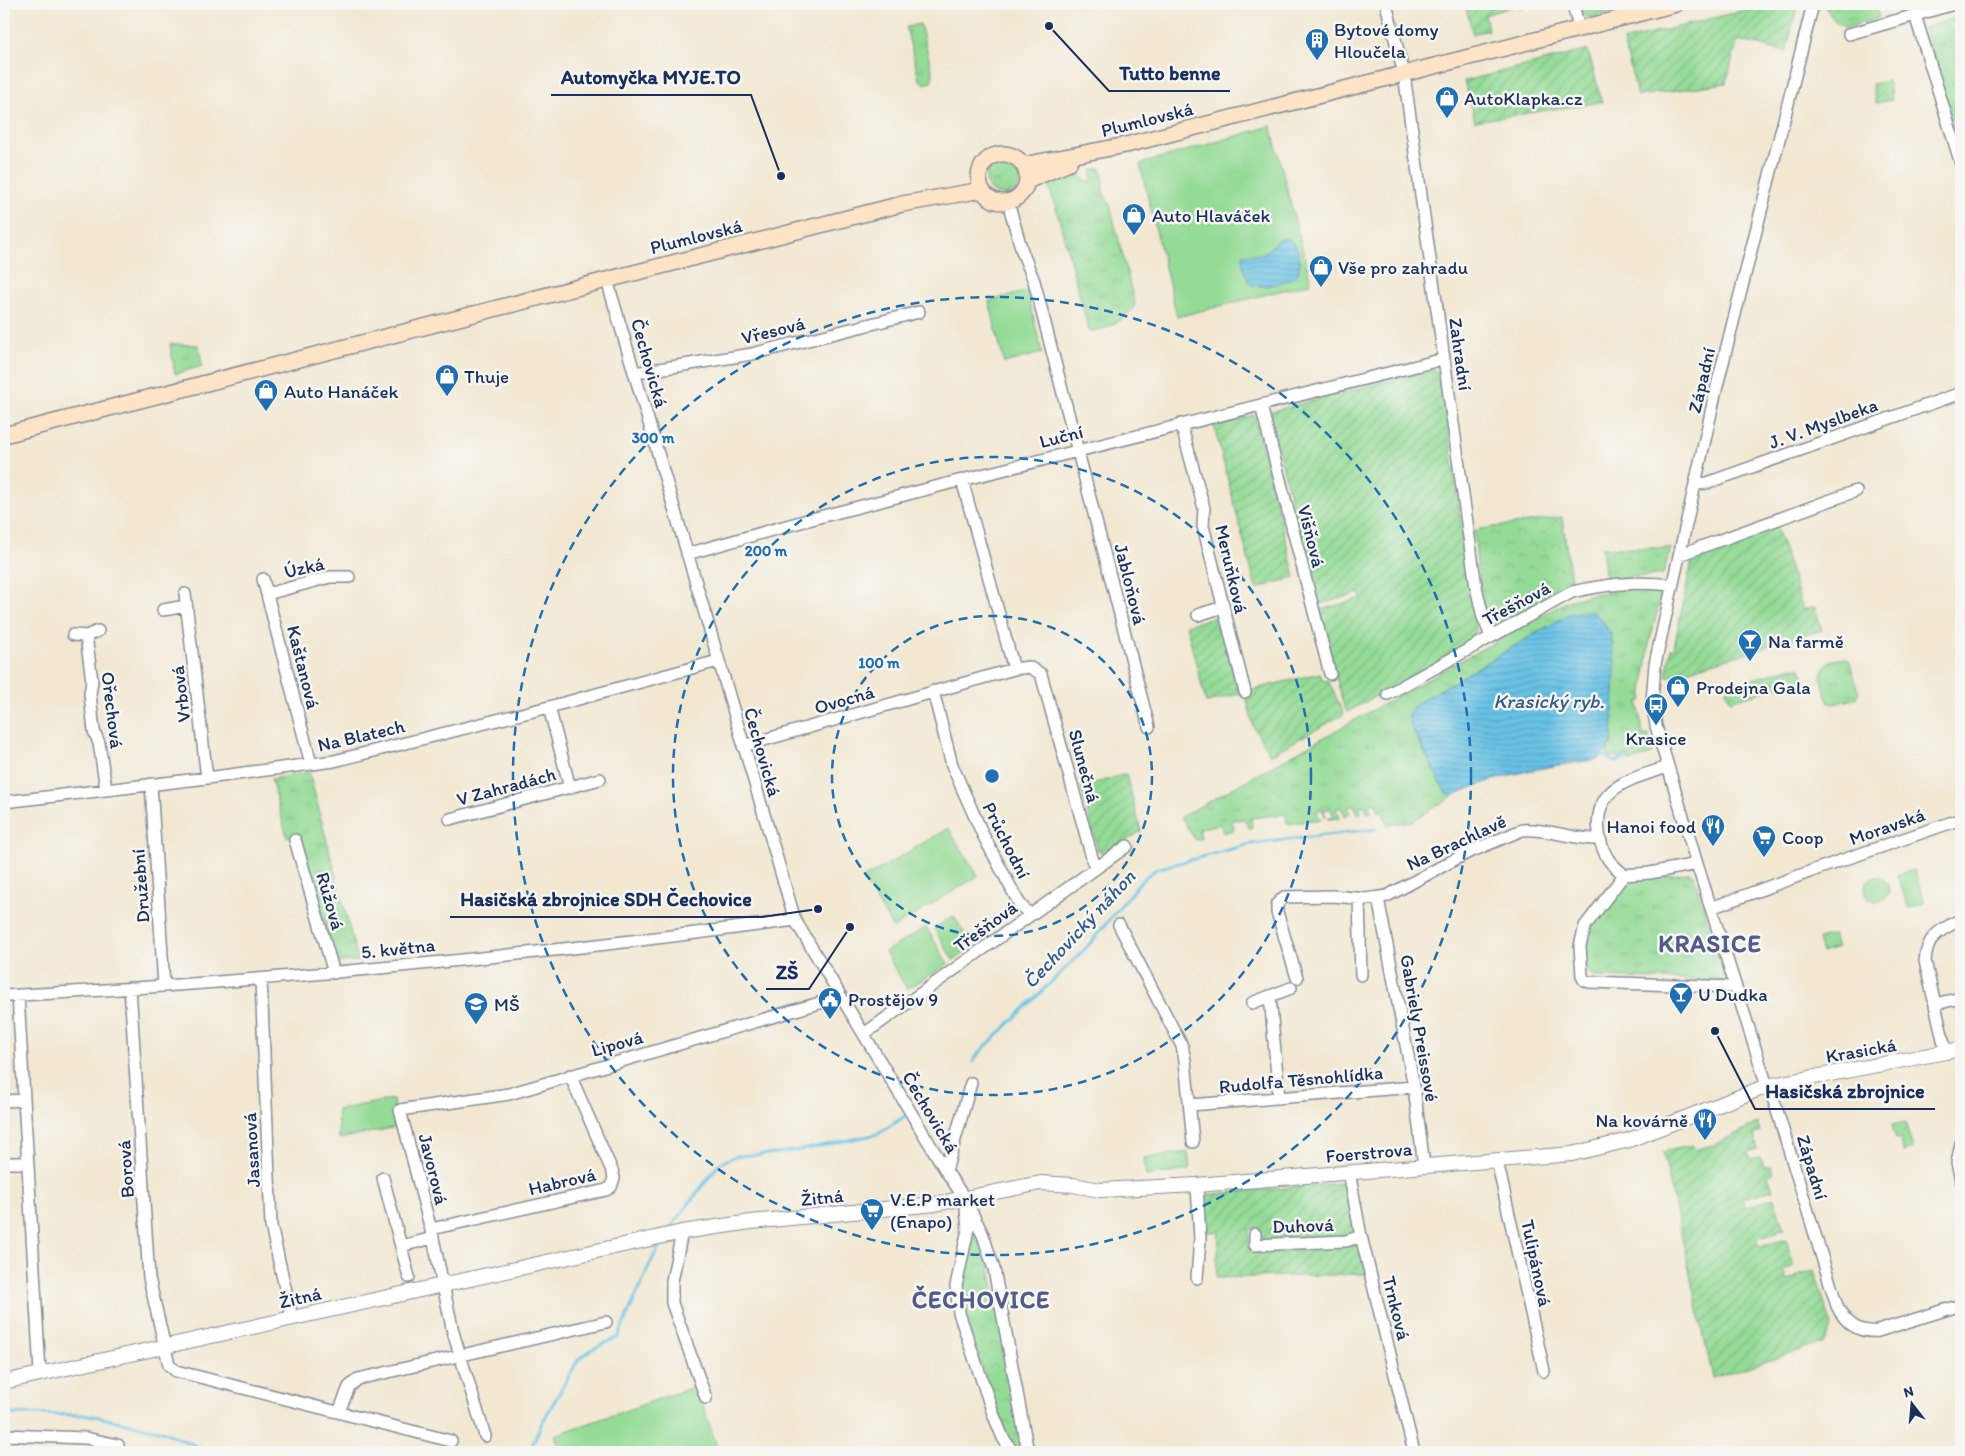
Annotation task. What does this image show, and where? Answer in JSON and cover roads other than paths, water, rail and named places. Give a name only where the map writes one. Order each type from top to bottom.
[{"type":"main road","name":"Plumlovská","points":[[1023,165],[1092,153],[1676,4]]},
{"type":"main road","name":"Plumlovská","points":[[1008,202],[1020,195],[1027,181],[1092,153]]},
{"type":"main road","points":[[1008,202],[993,200],[980,184],[985,163],[996,155],[1011,156],[1023,165],[1027,181]]},
{"type":"main road","name":"Plumlovská","points":[[4,436],[501,306],[980,184]]},
{"type":"street","name":"Zahradní","points":[[1386,4],[1404,74],[1476,587],[1483,617],[1491,636]]},
{"type":"street","points":[[1573,4],[1580,29]]},
{"type":"street","name":"Západní","points":[[1811,4],[1810,15],[1716,390],[1652,682],[1652,701],[1656,726],[1696,864],[1767,1086],[1777,1111],[1837,1306],[1845,1319],[1853,1327],[1870,1332],[1961,1306]]},
{"type":"street","points":[[1849,34],[1954,4]]},
{"type":"street","points":[[1915,15],[1961,164]]},
{"type":"street","points":[[1008,202],[1019,243],[1033,277],[1079,450]]},
{"type":"street","name":"Čechovická","points":[[608,280],[795,920],[946,1171],[965,1199],[984,1235],[994,1269],[1028,1452]]},
{"type":"street","name":"Vřesová","points":[[634,373],[752,354],[918,312]]},
{"type":"street","name":"Luční","points":[[687,554],[962,480],[1444,359]]},
{"type":"street","name":"J. V. Myslbeka","points":[[1696,484],[1707,483],[1961,393]]},
{"type":"street","name":"Višňová","points":[[1261,406],[1330,674]]},
{"type":"street","name":"Meruňková","points":[[1181,424],[1204,508],[1203,526],[1245,692]]},
{"type":"street","name":"Jabloňová","points":[[1079,450],[1149,727]]},
{"type":"street","points":[[962,480],[1014,668]]},
{"type":"street","points":[[1679,555],[1856,491]]},
{"type":"street","name":"Úzká","points":[[267,594],[330,577],[350,577]]},
{"type":"street","name":"Kaštanová","points":[[263,579],[311,764]]},
{"type":"street","name":"Třešňová","points":[[1388,694],[1572,592],[1593,587],[1644,582],[1672,585]]},
{"type":"street","name":"Vrbová","points":[[185,594],[208,778]]},
{"type":"street","points":[[163,610],[186,606]]},
{"type":"street","points":[[1198,615],[1223,608]]},
{"type":"street","points":[[73,635],[86,636],[98,631]]},
{"type":"street","name":"Ořechová","points":[[86,636],[92,681],[90,694],[94,731],[99,743],[106,789]]},
{"type":"street","name":"Na Blatech","points":[[4,802],[208,778],[343,759],[549,707],[718,660]]},
{"type":"street","name":"Ovocná","points":[[743,746],[1014,668],[1029,667],[1041,674]]},
{"type":"street","name":"Slunečná","points":[[1041,674],[1095,868]]},
{"type":"street","name":"Průchodní","points":[[933,691],[949,754],[959,781],[983,834],[1019,903],[1030,914]]},
{"type":"street","name":"V Zahradách","points":[[549,707],[570,788]]},
{"type":"street","points":[[1624,875],[1608,859],[1600,839],[1600,811],[1609,793],[1641,775],[1668,767]]},
{"type":"street","name":"V Zahradách","points":[[450,819],[600,780]]},
{"type":"street","name":"Družební","points":[[151,784],[164,986]]},
{"type":"street","name":"Moravská","points":[[1711,908],[1961,819]]},
{"type":"street","name":"Na Brachlavě","points":[[1270,996],[1294,983],[1276,907],[1279,901],[1287,897],[1378,898],[1387,896],[1465,854],[1522,830],[1532,829],[1588,839],[1600,839]]},
{"type":"street","name":"Růžová","points":[[295,840],[334,973]]},
{"type":"street","name":"Třešňová","points":[[864,1034],[1127,846]]},
{"type":"street","points":[[1696,864],[1650,873],[1624,875],[1585,926],[1580,946],[1582,976],[1584,980],[1589,982],[1735,987]]},
{"type":"street","points":[[1359,898],[1361,975]]},
{"type":"street","name":"Gabriely Preissové","points":[[1378,898],[1414,1087],[1424,1166]]},
{"type":"street","name":"5. května","points":[[4,996],[334,973],[667,938],[795,920]]},
{"type":"street","points":[[1946,1053],[1925,960],[1926,946],[1936,933],[1958,921]]},
{"type":"street","points":[[1118,925],[1182,1046],[1193,1142]]},
{"type":"street","name":"Jasanová","points":[[260,979],[271,1226],[292,1318]]},
{"type":"street","name":"Borová","points":[[130,988],[150,1278],[164,1347]]},
{"type":"street","points":[[18,995],[40,1373]]},
{"type":"street","points":[[1252,1004],[1270,996],[1280,1098]]},
{"type":"street","name":"Lipová","points":[[400,1110],[509,1094],[840,997]]},
{"type":"street","points":[[1935,1004],[1961,998]]},
{"type":"street","name":"Krasická","points":[[1767,1086],[1961,1049]]},
{"type":"street","name":"Habrová","points":[[432,1233],[606,1190],[610,1187],[614,1178],[613,1173],[570,1075]]},
{"type":"street","points":[[946,1171],[971,1083]]},
{"type":"street","name":"Foerstrova","points":[[965,1199],[1028,1185],[1041,1184],[1073,1185],[1100,1190],[1197,1185],[1572,1154],[1629,1140],[1767,1086]]},
{"type":"street","name":"Rudolfa Těsnohlídka","points":[[1190,1105],[1414,1087]]},
{"type":"street","points":[[4,1101],[24,1100]]},
{"type":"street","name":"Javorová","points":[[400,1110],[444,1284]]},
{"type":"street","points":[[1961,1143],[1957,1162],[1961,1180]]},
{"type":"street","name":"Tulipánová","points":[[1497,1161],[1544,1371]]},
{"type":"street","points":[[4,1163],[28,1163]]},
{"type":"street","name":"Trnková","points":[[1349,1172],[1361,1236],[1414,1452]]},
{"type":"street","points":[[383,1178],[409,1276]]},
{"type":"street","points":[[1197,1185],[1200,1239],[1197,1278]]},
{"type":"street","name":"Čechovická","points":[[965,1199],[968,1229],[956,1286],[959,1313],[994,1416],[1003,1438],[1013,1452]]},
{"type":"street","name":"Žitná","points":[[4,1382],[659,1236],[751,1222],[916,1206],[965,1199]]},
{"type":"street","points":[[401,1246],[432,1233]]},
{"type":"street","points":[[679,1233],[672,1281],[672,1303],[706,1398]]},
{"type":"street","name":"Duhová","points":[[1255,1234],[1255,1245],[1346,1241],[1361,1236]]},
{"type":"street","points":[[444,1284],[460,1356],[485,1436]]},
{"type":"street","points":[[339,1412],[348,1387],[358,1379],[606,1322]]},
{"type":"street","points":[[164,1347],[169,1365],[176,1371],[451,1442]]},
{"type":"street","points":[[4,1435],[86,1438],[118,1445]]},
{"type":"water","points":[[1282,238],[1288,239],[1296,246],[1300,263],[1298,274],[1288,280],[1267,286],[1249,283],[1243,266],[1243,255],[1264,253],[1277,240]]},
{"type":"water","name":"Krasický ryb.","points":[[1583,611],[1595,613],[1602,620],[1611,635],[1615,666],[1612,743],[1599,759],[1507,776],[1454,795],[1446,793],[1411,726],[1408,715],[1416,704],[1569,614]]},
{"type":"waterway","name":"Čechovický náhon","points":[[1601,754],[1614,762],[1629,759]]},
{"type":"waterway","name":"Čechovický náhon","points":[[973,1062],[979,1053],[1088,946],[1140,882],[1156,869],[1251,844],[1375,829]]},
{"type":"waterway","name":"Čechovický náhon","points":[[668,1231],[719,1164],[735,1156],[771,1154],[806,1149],[878,1134],[908,1114]]},
{"type":"waterway","name":"Čechovický náhon","points":[[529,1452],[542,1423],[578,1360],[591,1350],[618,1337],[662,1241]]},
{"type":"waterway","name":"Čechovický náhon","points":[[4,1414],[89,1415],[162,1431],[210,1452]]},
{"type":"place","name":"Tutto benne","points":[[1049,26]]},
{"type":"place","name":"Bytové domy Hloučela","points":[[1317,61]]},
{"type":"place","name":"AutoKlapka.cz","points":[[1447,119]]},
{"type":"place","name":"Automyčka MYJE.TO","points":[[781,176]]},
{"type":"place","name":"Auto Hlaváček","points":[[1134,236]]},
{"type":"place","name":"Vše pro zahradu","points":[[1321,288]]},
{"type":"place","name":"Thuje","points":[[447,397]]},
{"type":"place","name":"Auto Hanáček","points":[[266,412]]},
{"type":"place","name":"Na farmě","points":[[1750,662]]},
{"type":"place","name":"Prodejna Gala","points":[[1678,708]]},
{"type":"place","name":"Krasice","points":[[1656,726]]},
{"type":"place","name":"Hanoi food","points":[[1713,847]]},
{"type":"place","name":"Coop","points":[[1764,858]]},
{"type":"place","name":"Hasičská zbrojnice SDH Čechovice","points":[[818,909]]},
{"type":"place","name":"ZŠ","points":[[850,927]]},
{"type":"place","name":"U Dudka","points":[[1681,1015]]},
{"type":"place","name":"Prostějov 9","points":[[830,1020]]},
{"type":"place","name":"MŠ","points":[[476,1025]]},
{"type":"place","name":"Hasičská zbrojnice","points":[[1715,1031]]},
{"type":"place","name":"Na kovárně","points":[[1705,1141]]},
{"type":"place","name":"V.E.P market (Enapo)","points":[[872,1231]]},
{"type":"district","name":"KRASICE","points":[[1710,944]]},
{"type":"district","name":"ČECHOVICE","points":[[981,1300]]}]
